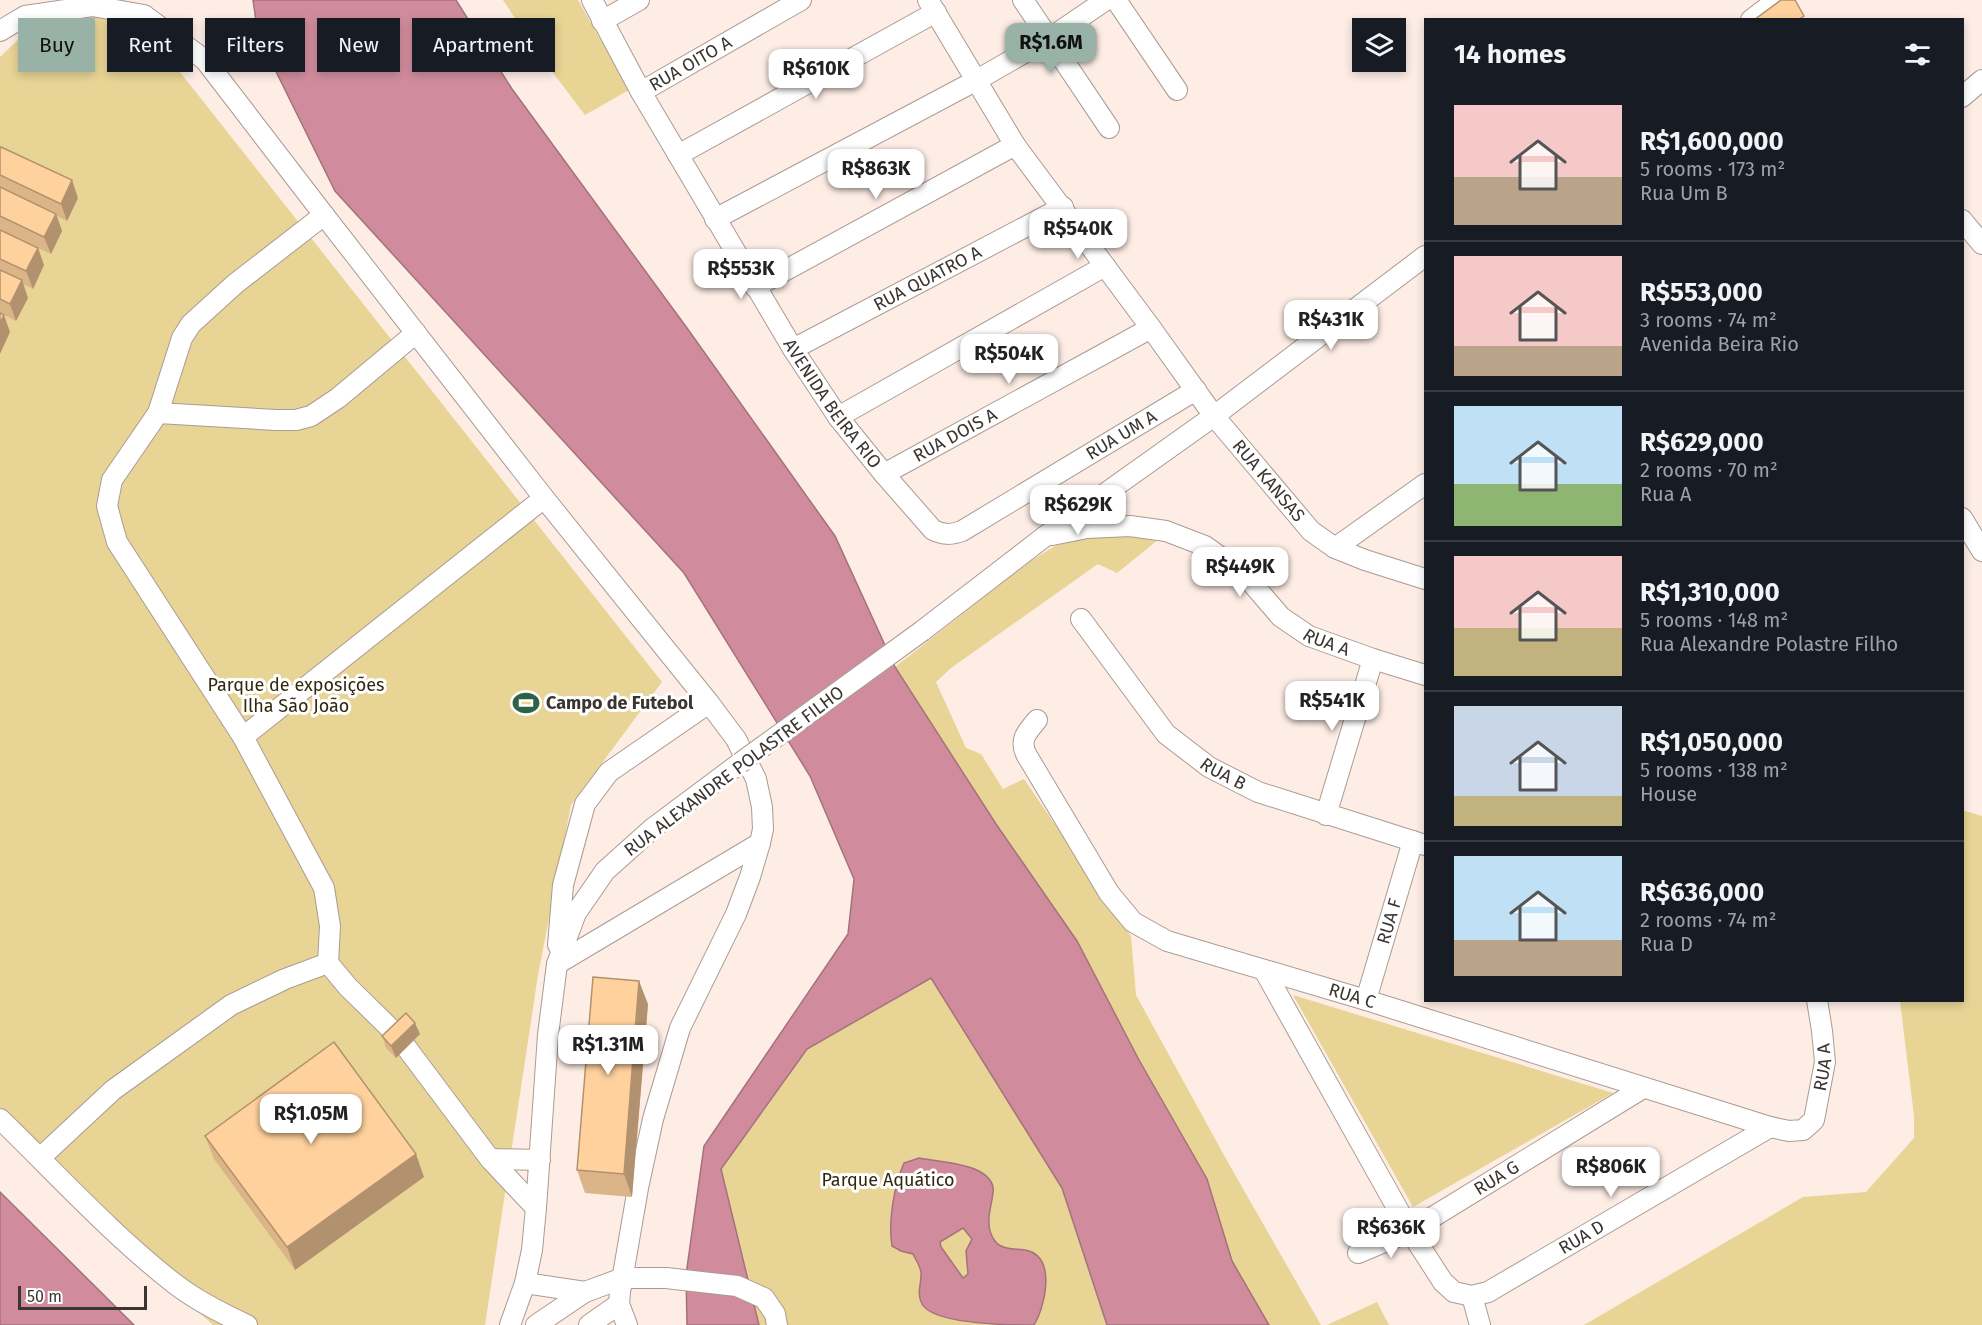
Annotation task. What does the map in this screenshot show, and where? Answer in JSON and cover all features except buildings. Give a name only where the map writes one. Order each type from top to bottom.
[{"type":"street","name":"AVENIDA BEIRA RIO","points":[[592,0],[641,92],[755,287],[838,417],[933,530],[951,535]]},
{"type":"street","points":[[602,21],[639,0]]},
{"type":"street","name":"RUA OITO A","points":[[641,92],[801,0]]},
{"type":"street","points":[[1023,0],[1109,128]]},
{"type":"street","points":[[715,219],[977,80],[1050,38],[1106,0]]},
{"type":"street","points":[[1116,0],[1177,90]]},
{"type":"street","points":[[1754,18],[1777,0]]},
{"type":"street","points":[[0,31],[25,16],[92,6],[144,15],[205,60],[544,498],[710,703],[736,739],[756,779],[762,807],[763,829],[750,877],[736,914],[680,1028],[653,1119],[638,1188],[619,1304],[627,1325]]},
{"type":"street","points":[[678,155],[932,6]]},
{"type":"street","name":"RUA KANSAS","points":[[932,6],[1015,145],[1063,207],[1214,416],[1311,531],[1335,548],[1424,579]]},
{"type":"street","points":[[1964,95],[1982,80]]},
{"type":"street","points":[[755,287],[1015,145]]},
{"type":"street","name":"RUA QUATRO A","points":[[793,349],[1063,207]]},
{"type":"street","points":[[324,215],[235,284],[191,324],[182,338],[158,413],[112,480],[107,506],[117,542],[243,736],[324,888],[330,926],[328,963],[348,987],[402,1042],[490,1159],[536,1208]]},
{"type":"street","points":[[1964,222],[1982,244]]},
{"type":"street","name":"RUA ALEXANDRE POLASTRE FILHO","points":[[510,1325],[525,1283],[532,1250],[557,964],[576,913],[605,871],[653,828],[922,631],[1044,537],[1214,416],[1424,257]]},
{"type":"street","points":[[838,417],[1106,266]]},
{"type":"street","name":"RUA DOIS A","points":[[884,474],[1151,328]]},
{"type":"street","points":[[158,413],[276,420],[296,420],[311,416],[338,398],[416,333]]},
{"type":"street","name":"RUA UM A","points":[[951,535],[973,525],[1197,390]]},
{"type":"street","points":[[1335,548],[1424,485]]},
{"type":"street","points":[[243,736],[544,498]]},
{"type":"street","points":[[1964,521],[1982,551]]},
{"type":"street","name":"RUA A","points":[[1044,537],[1088,528],[1130,526],[1166,531],[1205,546],[1244,574],[1281,617],[1309,636],[1424,675]]},
{"type":"street","name":"RUA B","points":[[1081,619],[1166,734],[1209,767],[1258,792],[1419,843]]},
{"type":"street","points":[[1326,815],[1373,659]]},
{"type":"street","points":[[557,964],[563,885],[585,804],[609,772],[710,703]]},
{"type":"street","name":"RUA C","points":[[1037,720],[1024,736],[1023,748],[1109,893],[1133,922],[1167,941],[1366,1000],[1643,1089],[1770,1127],[1789,1131],[1803,1130]]},
{"type":"street","points":[[557,964],[760,843]]},
{"type":"street","name":"RUA F","points":[[1366,1000],[1419,843]]},
{"type":"street","points":[[40,1158],[113,1090],[231,1005],[285,979],[328,963]]},
{"type":"street","points":[[1264,970],[1410,1231],[1443,1282],[1454,1292],[1472,1296],[1480,1325]]},
{"type":"street","name":"RUA A","points":[[1803,1130],[1814,1120],[1825,1062],[1817,1002]]},
{"type":"street","name":"RUA G","points":[[1410,1231],[1643,1089]]},
{"type":"street","points":[[0,1119],[82,1202],[176,1285],[220,1313],[248,1325]]},
{"type":"street","name":"RUA D","points":[[1472,1296],[1488,1292],[1770,1127]]},
{"type":"street","points":[[490,1159],[540,1160]]},
{"type":"street","points":[[1358,1253],[1410,1231]]},
{"type":"street","points":[[536,1325],[585,1292],[623,1278],[666,1278],[737,1286],[764,1298],[776,1314],[777,1325]]},
{"type":"street","points":[[525,1283],[585,1292]]},
{"type":"street","points":[[589,1325],[619,1304]]},
{"type":"green space","name":"Parque de exposições Ilha São João","points":[[59,0],[123,0],[137,18],[107,18],[107,72],[180,72],[662,682],[571,805],[538,975],[485,1325],[213,1325],[0,1132],[0,57],[18,40],[18,72],[95,72],[95,18],[40,18]]},
{"type":"green space","points":[[503,0],[578,0],[629,90],[585,115],[552,72],[555,72],[555,18],[515,18]]},
{"type":"green space","points":[[1123,533],[1159,539],[1117,573],[1098,564],[951,668],[936,682],[966,748],[981,754],[1003,789],[1024,779],[1131,936],[1136,995],[1321,1325],[1269,1325],[1232,1261],[1207,1179],[1139,1060],[1077,941],[996,824],[895,667],[1029,562],[1055,546],[1083,538]]},
{"type":"green space","points":[[1964,811],[1982,816],[1982,1325],[1584,1325],[1803,1197],[1866,1192],[1914,1138],[1914,1116],[1900,1002],[1964,1002]]},
{"type":"green space","name":"Parque Aquático","points":[[931,978],[1062,1188],[1107,1325],[759,1325],[721,1169],[807,1049]]},
{"type":"green space","points":[[1293,995],[1613,1093],[1413,1207]]},
{"type":"green space","points":[[1377,1302],[1389,1325],[1327,1325]]},
{"type":"shaded area","points":[[253,0],[456,0],[467,18],[412,18],[412,72],[501,72],[835,536],[895,667],[996,824],[1077,941],[1139,1060],[1207,1179],[1232,1261],[1269,1325],[1107,1325],[1062,1188],[931,978],[807,1049],[721,1169],[759,1325],[687,1325],[686,1275],[704,1146],[848,934],[854,879],[810,776],[684,573],[335,191],[276,72],[305,72],[305,18],[256,18]]},
{"type":"shaded area","points":[[919,1158],[962,1165],[973,1168],[989,1179],[993,1187],[989,1222],[993,1237],[1002,1246],[1029,1251],[1043,1264],[1046,1285],[1042,1307],[1034,1325],[956,1320],[929,1311],[922,1304],[919,1292],[921,1272],[918,1263],[913,1254],[892,1246],[893,1204],[897,1182],[904,1163]],"holes":[[[963,1228],[972,1239],[966,1251],[968,1274],[963,1278],[941,1247],[940,1242]]]},
{"type":"shaded area","points":[[0,1192],[134,1325],[0,1325]]},
{"type":"place","name":"Campo de Futebol","points":[[526,703]]}]
